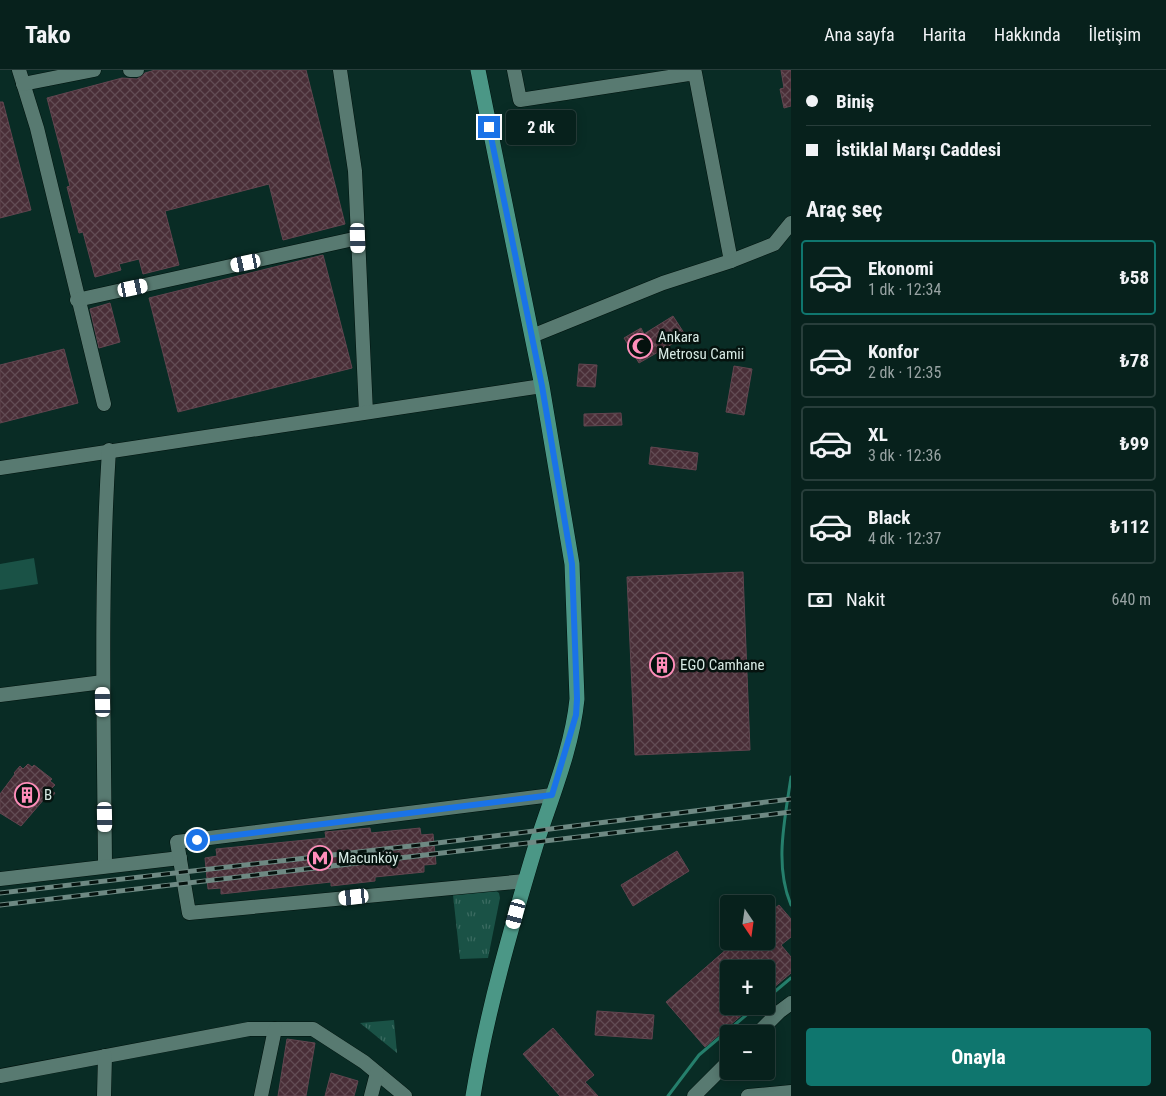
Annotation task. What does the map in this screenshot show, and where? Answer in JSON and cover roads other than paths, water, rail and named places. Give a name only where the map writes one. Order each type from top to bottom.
[{"type":"main road","points":[[473,1096],[489,1013],[525,881],[576,715],[577,699],[572,564],[542,386],[478,70]]},
{"type":"street","points":[[19,70],[37,128],[77,300],[104,404]]},
{"type":"street","points":[[23,84],[94,70]]},
{"type":"street","points":[[130,70],[138,70]]},
{"type":"street","points":[[340,70],[355,171],[366,412]]},
{"type":"street","points":[[514,70],[520,100],[695,73],[731,261]]},
{"type":"street","points":[[532,336],[663,283],[731,261],[774,244],[791,223]]},
{"type":"street","points":[[77,300],[358,238]]},
{"type":"street","points":[[0,468],[542,386]]},
{"type":"street","points":[[105,865],[104,518],[109,450]]},
{"type":"street","points":[[0,695],[103,682]]},
{"type":"street","points":[[525,881],[189,913],[177,842],[552,795]]},
{"type":"street","points":[[0,879],[105,865],[180,858]]},
{"type":"street","points":[[766,1025],[778,1012],[791,1004]]},
{"type":"street","points":[[0,1076],[249,1029],[313,1029],[364,1062],[405,1096]]},
{"type":"street","points":[[262,1096],[274,1029]]},
{"type":"street","points":[[104,1096],[105,1056]]},
{"type":"street","points":[[699,1095],[720,1071]]},
{"type":"street","points":[[370,1096],[377,1073]]},
{"type":"street","points":[[748,1096],[791,1092]]},
{"type":"waterway","points":[[791,777],[782,842],[783,874],[791,905]]},
{"type":"waterway","points":[[775,991],[791,978]]},
{"type":"waterway","points":[[668,1096],[699,1055],[746,1015]]},
{"type":"railway","points":[[0,893],[437,843],[791,799]]},
{"type":"railway","points":[[0,905],[791,812]]},
{"type":"place","name":"Ankara Metrosu Camii","points":[[640,346]]},
{"type":"place","name":"EGO Camhane","points":[[662,665]]},
{"type":"place","name":"B","points":[[27,795]]},
{"type":"place","name":"Macunköy","points":[[320,858]]}]
